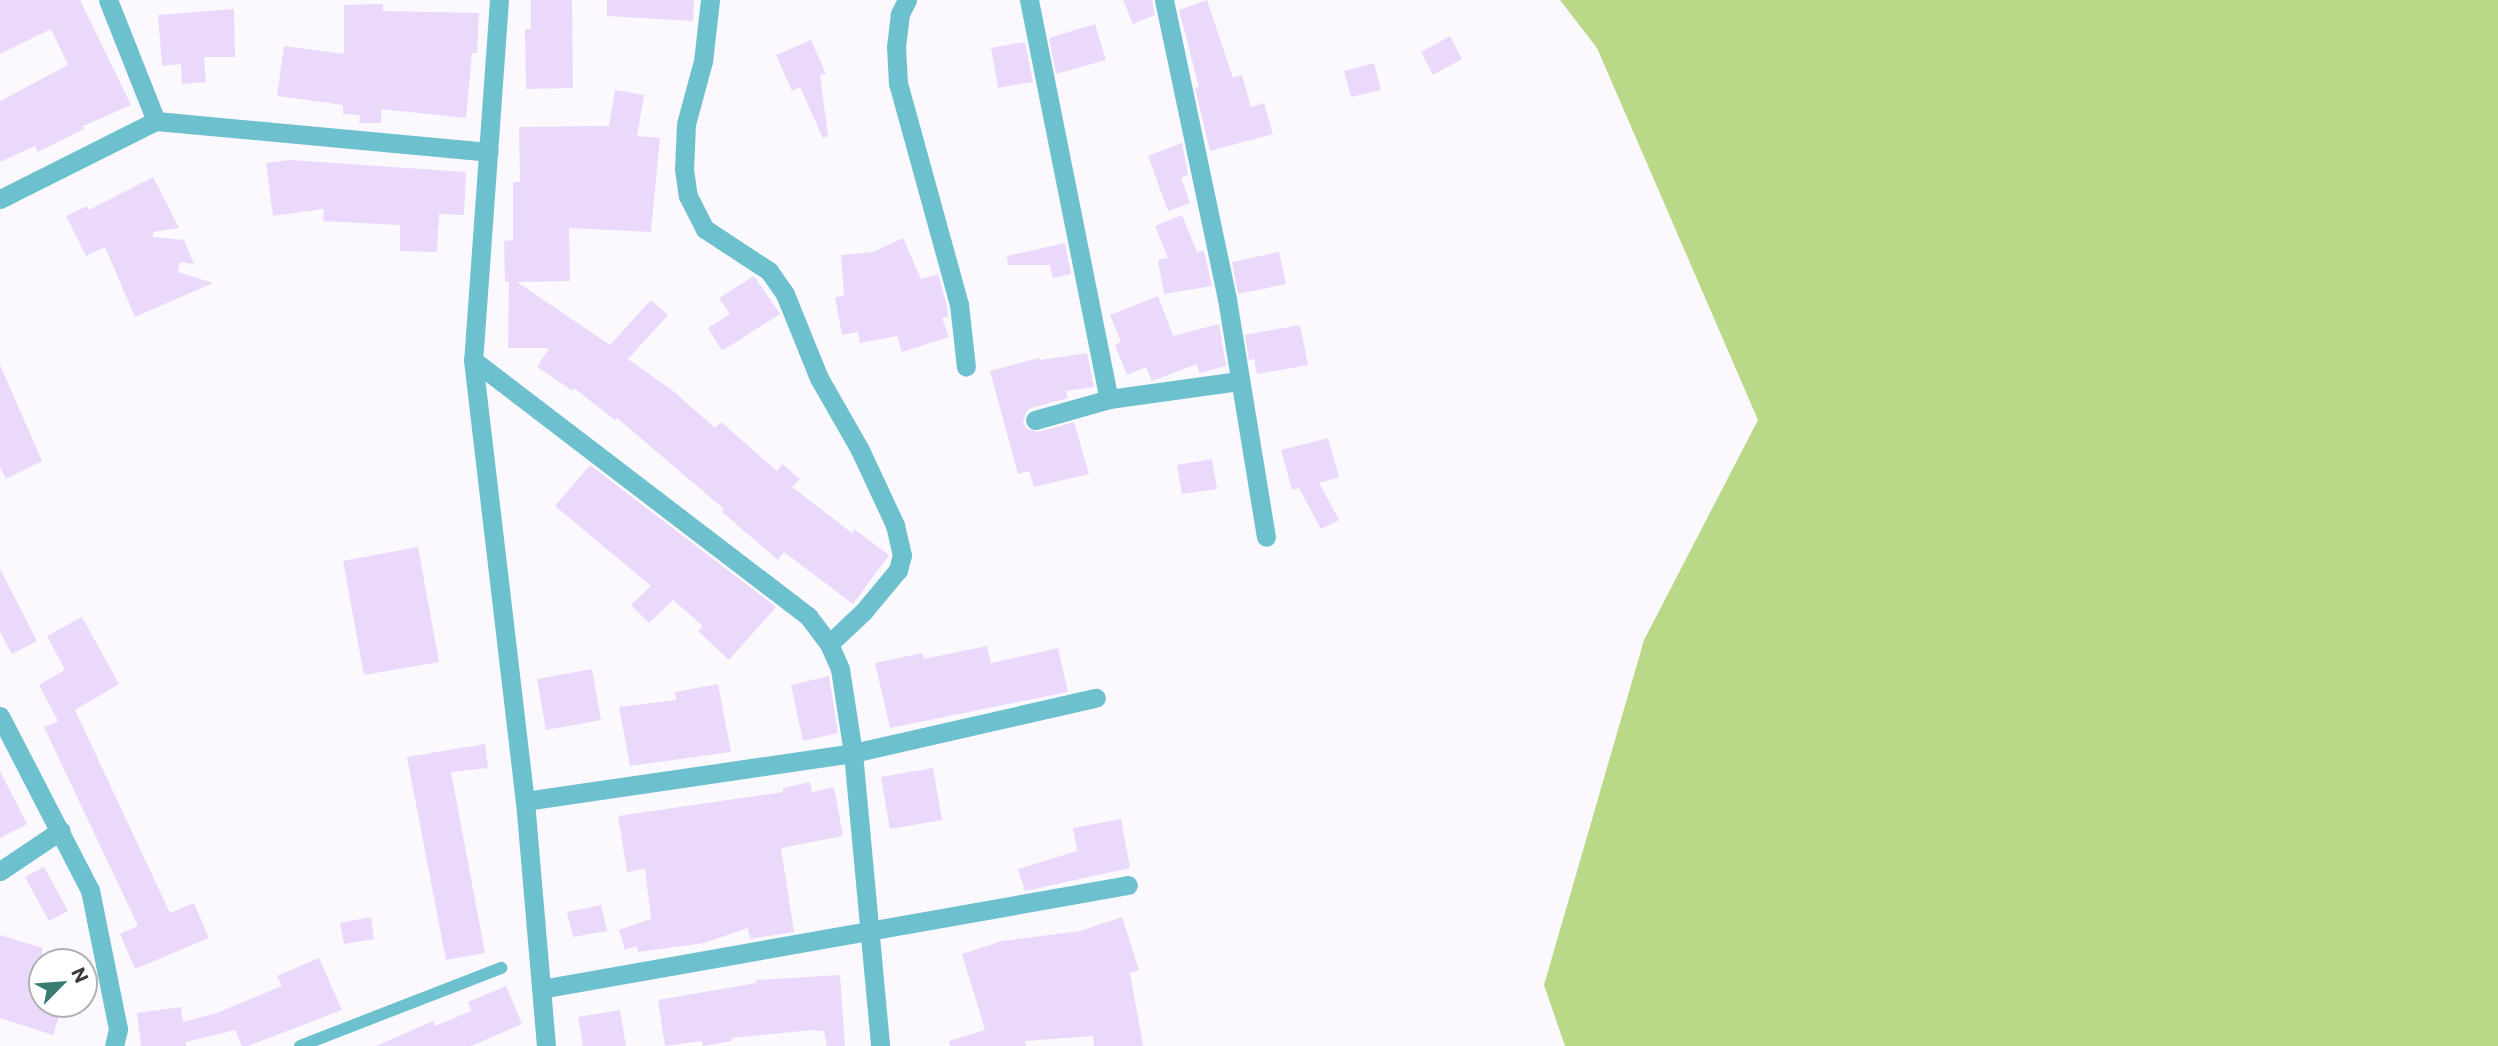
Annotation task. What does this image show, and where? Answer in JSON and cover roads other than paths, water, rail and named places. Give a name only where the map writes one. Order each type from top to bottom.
[{"type":"street","points":[[108,0],[156,121]]},
{"type":"street","points":[[499,0],[473,360],[524,800],[546,1046]]},
{"type":"street","points":[[710,0],[703,61],[686,124],[684,169],[688,196],[705,229],[769,271],[785,295],[818,378],[860,450],[895,525],[902,555],[898,570],[864,611],[830,644]]},
{"type":"street","points":[[907,0],[900,14],[896,46],[898,83],[959,304],[967,367]]},
{"type":"street","points":[[1029,0],[1109,399]]},
{"type":"street","points":[[1164,0],[1227,299],[1266,537]]},
{"type":"street","points":[[0,199],[156,121],[489,152]]},
{"type":"street","points":[[473,360],[808,617],[830,644],[840,668],[853,753],[880,1046]]},
{"type":"street","points":[[1035,419],[1109,399],[1239,381]]},
{"type":"street","points":[[524,800],[853,753],[1096,698]]},
{"type":"street","points":[[0,716],[90,890],[118,1029],[114,1046]]},
{"type":"street","points":[[0,870],[61,830]]},
{"type":"street","points":[[541,989],[1128,885]]},
{"type":"lane","points":[[299,1046],[500,968]]}]
